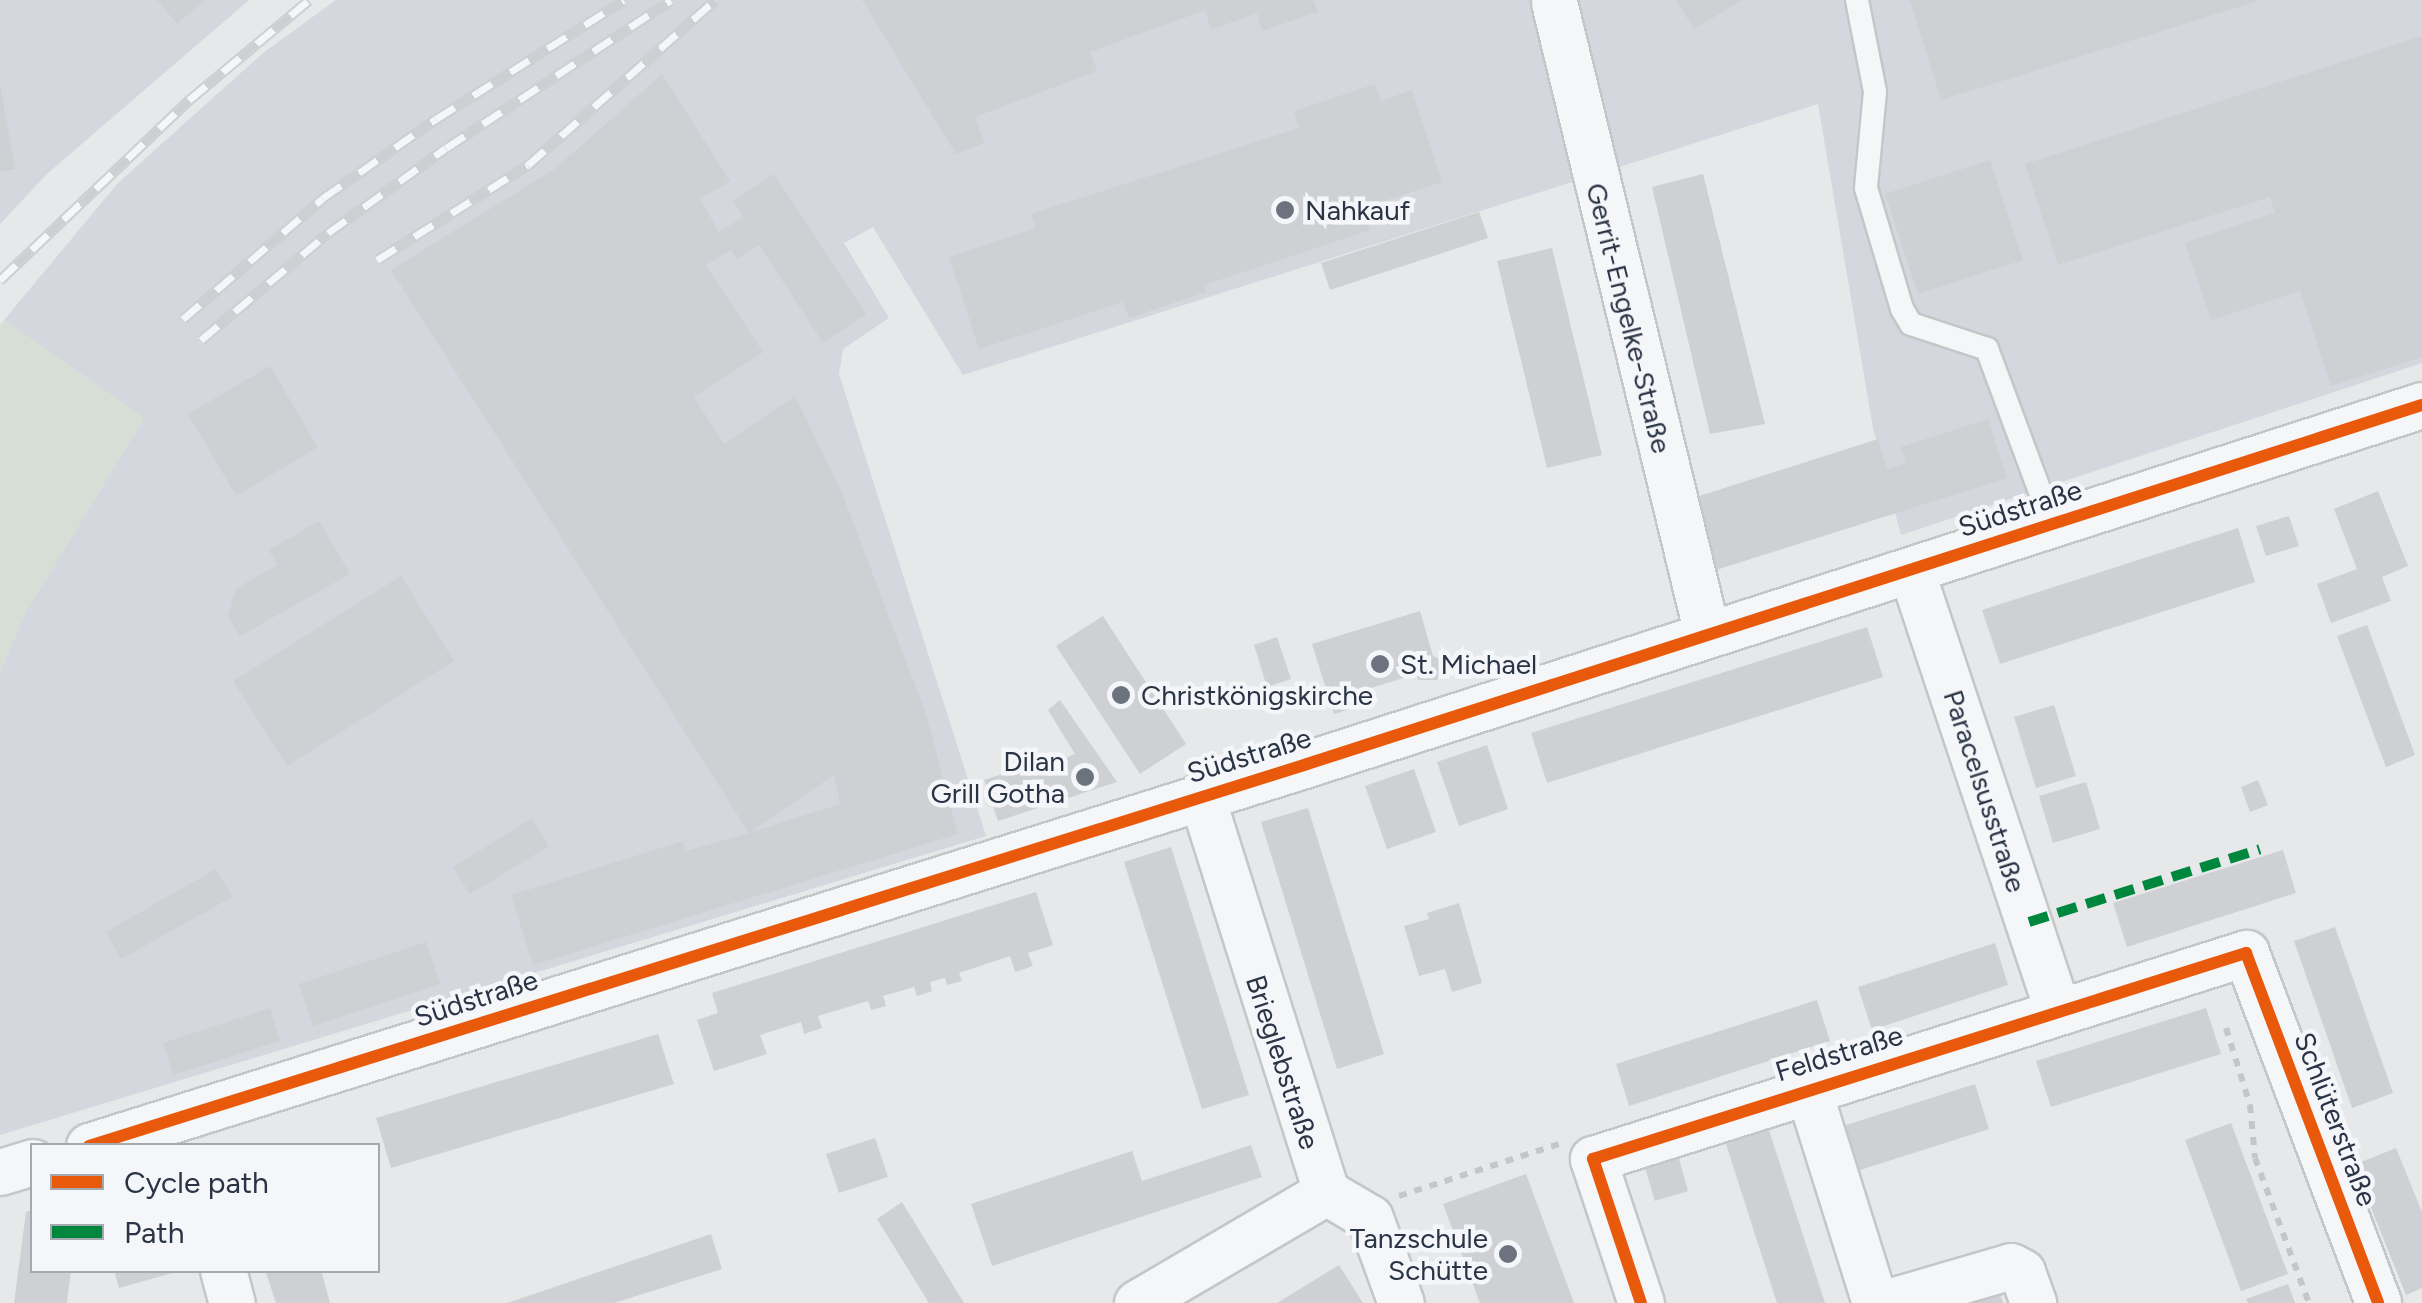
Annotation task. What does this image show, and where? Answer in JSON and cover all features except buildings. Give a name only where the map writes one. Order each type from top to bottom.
[{"type":"street","name":"Gerrit-Engelke-Straße","points":[[1554,2],[1707,634]]},
{"type":"street","name":"Südstraße","points":[[109,1143],[184,1132],[1201,795],[2422,405]]},
{"type":"street","name":"Paracelsusstraße","points":[[1911,570],[2058,1012]]},
{"type":"street","name":"Brieglebstraße","points":[[1201,795],[1340,1201],[1370,1218],[1401,1303]]},
{"type":"street","name":"Feldstraße","points":[[1593,1159],[2227,959]]},
{"type":"street","name":"Schlüterstraße","points":[[2227,959],[2378,1303]]},
{"type":"street","points":[[1808,1089],[1875,1303]]},
{"type":"street","points":[[1593,1159],[1642,1303]]},
{"type":"street","points":[[0,1172],[30,1163]]},
{"type":"street","points":[[1137,1303],[1340,1201]]},
{"type":"street","points":[[1884,1303],[2011,1266],[2022,1272],[2033,1303]]},
{"type":"street","points":[[224,1273],[232,1303]]},
{"type":"lane","points":[[1857,0],[1875,92],[1866,188],[1902,309],[1911,324],[1988,349],[2052,524]]},
{"type":"path","points":[[2227,959],[2250,1105],[2254,1158],[2309,1303]]},
{"type":"path","points":[[1340,1201],[1584,1136],[1593,1159]]},
{"type":"shaded area","points":[[0,0],[249,0],[47,174],[0,224]]},
{"type":"shaded area","points":[[336,0],[2422,0],[2422,363],[1901,535],[1873,428],[1818,104],[963,375],[873,227],[844,243],[889,318],[843,349],[839,374],[986,836],[0,1135],[0,671],[26,612],[144,418],[4,320],[118,183],[263,53]]},
{"type":"shaded area","points":[[4,320],[144,418],[26,612],[0,671],[0,325]]},
{"type":"railway","points":[[0,280],[189,100],[309,0]]},
{"type":"railway","points":[[183,319],[323,198],[436,119],[624,0]]},
{"type":"railway","points":[[201,340],[328,233],[446,148],[671,0]]},
{"type":"railway","points":[[377,260],[528,165],[715,0]]},
{"type":"marked path","points":[[2029,922],[2260,849]]},
{"type":"cycle path","points":[[99,1143],[1307,764],[2422,405]]},
{"type":"cycle path","points":[[1641,1303],[1593,1159],[2246,953],[2378,1303]]},
{"type":"place","name":"Nahkauf","points":[[1285,210]]},
{"type":"place","name":"St. Michael","points":[[1380,664]]},
{"type":"place","name":"Christkönigskirche","points":[[1121,695]]},
{"type":"place","name":"Dilan Grill Gotha","points":[[1085,777]]},
{"type":"place","name":"Tanzschule Schütte","points":[[1508,1254]]}]
